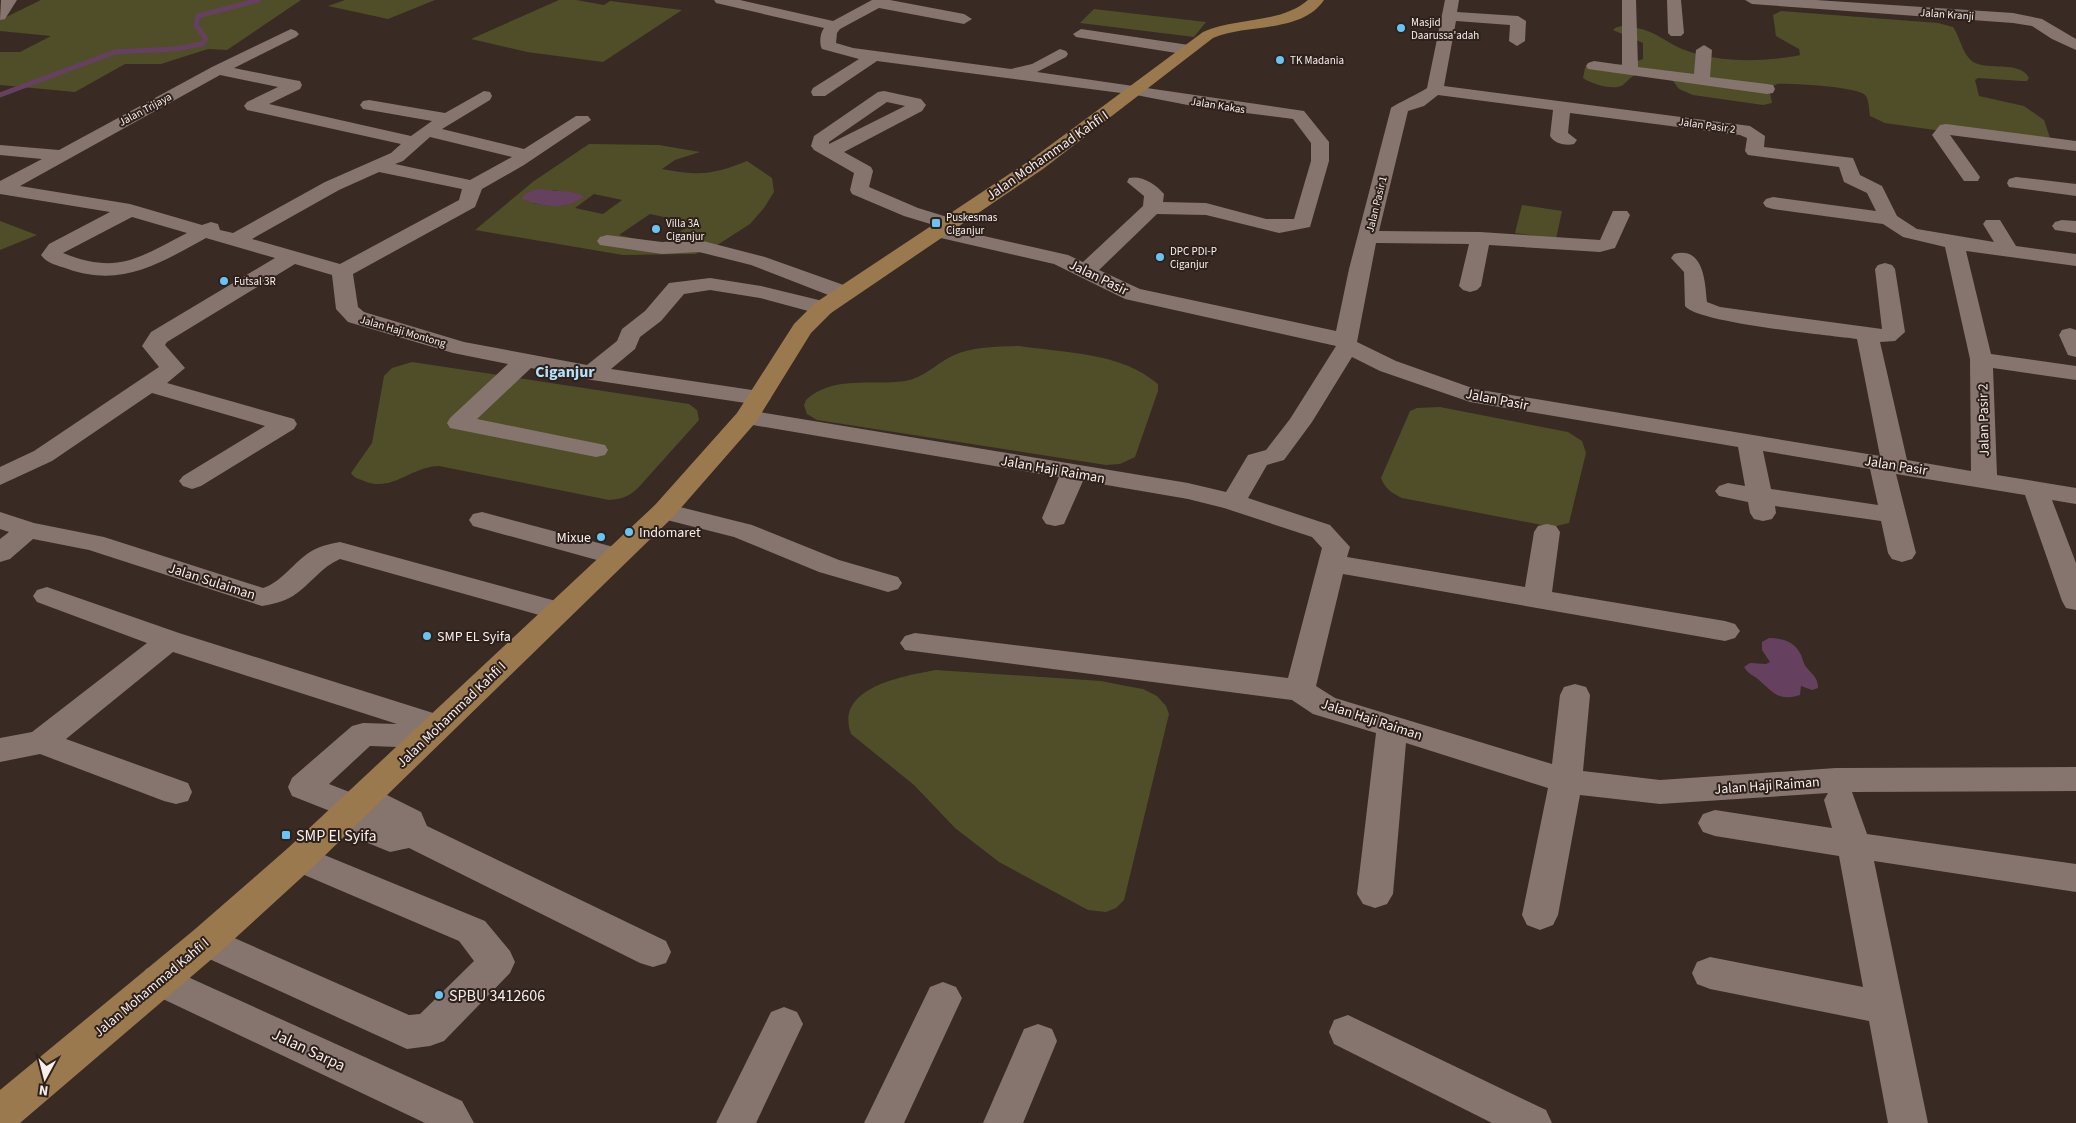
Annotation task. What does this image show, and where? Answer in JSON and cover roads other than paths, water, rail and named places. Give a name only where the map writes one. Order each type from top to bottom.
[{"type":"main road","name":"Jalan Mohammad Kahfi I","points":[[0,1115],[207,941],[300,858],[664,511],[753,408],[802,329],[823,308],[944,228],[1068,141],[1214,31],[1298,15],[1317,0]]},
{"type":"street","points":[[0,16],[10,0]]},
{"type":"street","points":[[720,0],[755,8],[831,32],[880,2],[964,20]]},
{"type":"street","points":[[755,8],[772,0]]},
{"type":"street","points":[[1435,90],[1452,0]]},
{"type":"street","points":[[1630,0],[1630,71]]},
{"type":"street","points":[[1674,0],[1676,33]]},
{"type":"street","name":"Jalan Kranji","points":[[1752,0],[1904,5],[2013,18],[2037,22],[2057,36],[2076,45]]},
{"type":"street","points":[[1996,0],[2013,18]]},
{"type":"street","points":[[1449,16],[1518,21],[1518,41]]},
{"type":"street","points":[[2037,22],[2061,22]]},
{"type":"street","name":"Jalan Kakas","points":[[831,32],[828,46],[852,53],[873,53],[1010,75],[1136,90],[1198,102],[1298,115],[1320,142],[1320,161],[1303,223],[1293,227],[1278,228],[1208,209],[1180,206],[1152,208]]},
{"type":"street","name":"Jalan Trijaya","points":[[1,188],[218,70],[290,34]]},
{"type":"street","points":[[1081,34],[1189,50]]},
{"type":"street","points":[[1702,80],[1704,50]]},
{"type":"street","points":[[819,92],[873,53]]},
{"type":"street","points":[[1010,75],[1022,70],[1038,67],[1060,54]]},
{"type":"street","points":[[1594,66],[1767,89]]},
{"type":"street","points":[[218,70],[294,85],[253,106],[527,155]]},
{"type":"street","name":"Jalan Pasir 2","points":[[1435,90],[1562,107],[1635,114],[1744,130],[1756,136],[1754,151],[1847,162],[1851,178],[1875,190],[1889,219]]},
{"type":"street","name":"Jalan Pasir 1","points":[[1346,343],[1359,269],[1400,108],[1418,102],[1435,90]]},
{"type":"street","points":[[234,241],[332,186],[397,157],[446,118],[484,96]]},
{"type":"street","points":[[884,96],[918,105],[916,106],[832,152],[820,146],[820,140],[884,96]]},
{"type":"street","points":[[370,105],[446,118]]},
{"type":"street","points":[[1562,107],[1559,136],[1568,140]]},
{"type":"street","points":[[376,166],[473,186],[582,120]]},
{"type":"street","points":[[1971,177],[1941,135],[1946,129],[2076,146]]},
{"type":"street","points":[[0,150],[59,155]]},
{"type":"street","name":"Jalan Pasir","points":[[832,152],[864,170],[859,190],[944,228],[1061,259],[1087,270],[1132,294],[1346,343],[1388,366],[1470,395],[2076,496]]},
{"type":"street","points":[[1087,270],[1152,208],[1154,194],[1136,182]]},
{"type":"street","points":[[2016,183],[2076,190]]},
{"type":"street","points":[[1,188],[130,210],[342,271],[468,203],[473,186]]},
{"type":"street","points":[[1772,203],[1889,219],[1910,233],[1954,243],[2076,260]]},
{"type":"street","points":[[130,210],[56,248],[50,255],[74,265],[107,271],[126,267],[156,255],[223,222]]},
{"type":"street","points":[[1368,237],[1480,238],[1600,246],[1608,244],[1620,215]]},
{"type":"street","points":[[1994,224],[2010,251]]},
{"type":"street","points":[[1470,286],[1480,238]]},
{"type":"street","points":[[607,241],[662,248],[699,246],[758,261],[844,293]]},
{"type":"street","name":"Jalan Pasir 2","points":[[1954,243],[1981,359],[1984,480]]},
{"type":"street","points":[[0,477],[43,456],[173,368],[152,346],[159,337],[292,257]]},
{"type":"street","points":[[1682,258],[1694,271],[1696,306],[1716,313],[1887,336],[1894,332],[1885,269]]},
{"type":"street","name":"Jalan Haji Montong","points":[[342,271],[347,309],[356,317],[461,348],[592,373],[753,408]]},
{"type":"street","points":[[592,373],[627,344],[630,334],[653,316],[677,288],[710,284],[760,292],[823,308]]},
{"type":"street","points":[[1867,334],[1888,464],[1893,515],[1902,553]]},
{"type":"street","points":[[1233,502],[1257,460],[1275,455],[1300,422],[1346,343]]},
{"type":"street","points":[[1981,359],[2076,373]]},
{"type":"street","points":[[526,360],[459,423],[596,450]]},
{"type":"street","points":[[150,385],[285,424],[192,481]]},
{"type":"street","name":"Jalan Haji Raiman","points":[[753,408],[1073,473],[1188,491],[1233,502],[1321,531],[1336,547],[1300,690],[1324,706],[1566,781],[1660,792],[1836,780],[2076,779]]},
{"type":"street","points":[[1749,441],[1761,505]]},
{"type":"street","points":[[1054,518],[1073,473]]},
{"type":"street","points":[[2035,488],[2076,601]]},
{"type":"street","points":[[1728,491],[1761,505],[1893,515]]},
{"type":"street","points":[[664,511],[744,531],[829,566],[888,583]]},
{"type":"street","name":"Jalan Sulaiman","points":[[0,520],[28,530],[94,543],[262,596],[271,596],[280,591],[322,555],[340,550],[557,611]]},
{"type":"street","points":[[482,520],[615,556]]},
{"type":"street","points":[[0,553],[28,530]]},
{"type":"street","points":[[1537,598],[1547,532]]},
{"type":"street","points":[[1332,563],[1725,631]]},
{"type":"street","points":[[47,596],[433,732]]},
{"type":"street","points":[[0,750],[41,742],[170,640]]},
{"type":"street","points":[[915,643],[1117,666],[1300,690]]},
{"type":"street","points":[[1540,915],[1566,781],[1575,695]]},
{"type":"street","points":[[1375,894],[1392,726]]},
{"type":"street","points":[[433,732],[364,734],[304,787],[354,808],[390,839],[412,834],[653,952]]},
{"type":"street","points":[[41,742],[176,792]]},
{"type":"street","points":[[1840,800],[1854,845],[1908,1123]]},
{"type":"street","points":[[1715,823],[2076,878]]},
{"type":"street","points":[[207,941],[407,1032],[430,1030],[497,962],[472,931],[300,858]]},
{"type":"street","points":[[1710,973],[1887,1008]]},
{"type":"street","name":"Jalan Sarpa","points":[[159,980],[448,1114],[454,1123]]},
{"type":"street","points":[[884,1123],[943,998]]},
{"type":"street","points":[[736,1123],[784,1024]]},
{"type":"street","points":[[1348,1032],[1532,1123]]},
{"type":"street","points":[[1003,1123],[1038,1042]]},
{"type":"waterway","points":[[0,95],[115,52],[175,49],[202,44],[206,39],[196,25],[198,16],[259,0]]},
{"type":"place","name":"Masjid Daarussa'adah","points":[[1401,28]]},
{"type":"place","name":"TK Madania","points":[[1280,60]]},
{"type":"place","name":"Puskesmas Ciganjur","points":[[936,223]]},
{"type":"place","name":"Villa 3A Ciganjur","points":[[656,229]]},
{"type":"place","name":"DPC PDI-P Ciganjur","points":[[1160,257]]},
{"type":"place","name":"Futsal 3R","points":[[224,281]]},
{"type":"place","name":"Indomaret","points":[[629,532]]},
{"type":"place","name":"Mixue","points":[[601,537]]},
{"type":"place","name":"SMP EL Syifa","points":[[427,636]]},
{"type":"place","name":"SMP El Syifa","points":[[286,835]]},
{"type":"place","name":"SPBU 3412606","points":[[439,995]]},
{"type":"district","name":"Ciganjur","points":[[565,371]]}]
